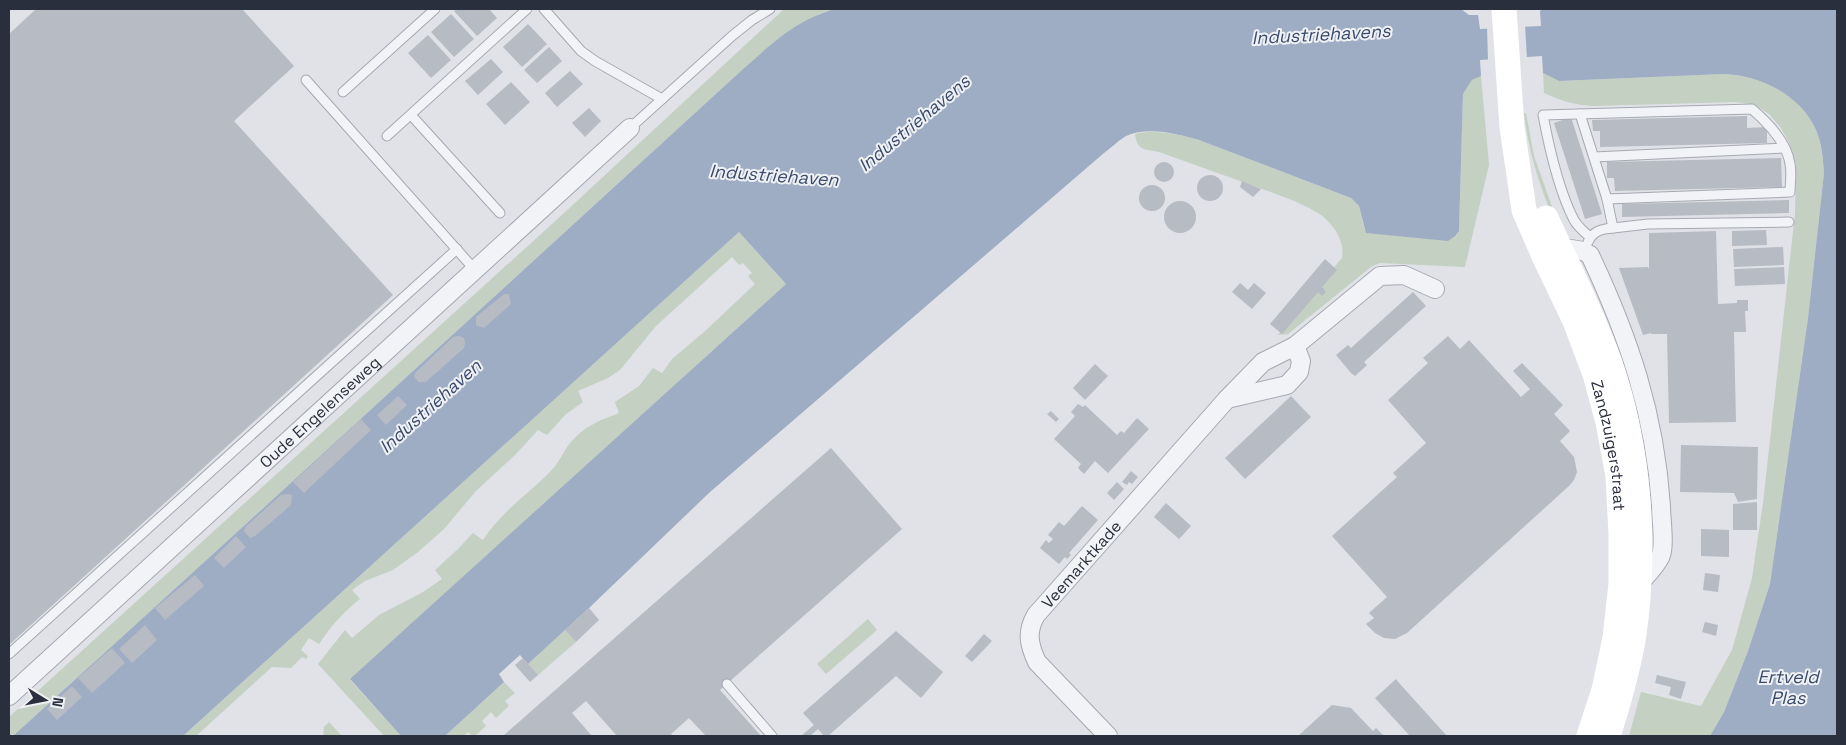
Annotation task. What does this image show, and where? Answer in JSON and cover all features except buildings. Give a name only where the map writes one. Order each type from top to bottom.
[{"type":"main road","name":"Zandzuigerstraat","points":[[1504,16],[1512,127],[1524,210],[1575,321],[1595,374],[1608,422],[1618,476],[1621,584],[1615,638],[1604,690],[1589,736]]},
{"type":"main road","name":"Zandzuigerstraat","points":[[1519,167],[1540,205],[1577,245],[1591,314],[1610,365],[1625,418],[1635,475],[1639,534],[1638,585],[1632,641],[1621,694],[1608,736]]},
{"type":"street","name":"Oude Engelenseweg","points":[[9,696],[630,128]]},
{"type":"street","name":"Veemarktkade","points":[[1108,736],[1038,662],[1030,648],[1032,623],[1036,615],[1263,362],[1295,346],[1380,276],[1404,275],[1435,289]]},
{"type":"street","points":[[1227,400],[1287,385],[1299,372],[1301,361],[1295,346]]},
{"type":"lane","points":[[343,92],[435,9]]},
{"type":"lane","points":[[386,136],[527,9]]},
{"type":"lane","points":[[544,9],[581,51],[662,99]]},
{"type":"lane","points":[[630,128],[732,36],[770,9]]},
{"type":"lane","points":[[306,80],[476,270]]},
{"type":"lane","name":"Zandzuigerstraat","points":[[1577,245],[1574,220],[1547,139],[1543,115],[1752,110],[1765,120],[1784,148],[1790,165],[1790,192],[1607,199]]},
{"type":"lane","points":[[1580,114],[1607,199],[1613,228]]},
{"type":"lane","points":[[411,115],[500,213]]},
{"type":"lane","points":[[1594,157],[1784,148]]},
{"type":"lane","points":[[1577,245],[1599,229],[1648,224],[1789,222]]},
{"type":"lane","points":[[9,654],[456,249]]},
{"type":"lane","points":[[727,684],[772,736]]},
{"type":"green space","points":[[784,9],[835,9],[819,14],[742,70],[13,736],[9,736],[9,717],[563,214]]},
{"type":"green space","points":[[1543,73],[1559,81],[1723,74],[1751,78],[1778,89],[1790,97],[1809,118],[1820,141],[1824,173],[1808,318],[1770,584],[1748,651],[1724,712],[1710,736],[1629,736],[1641,692],[1701,706],[1732,650],[1752,578],[1763,503],[1795,213],[1796,164],[1781,128],[1769,114],[1755,105],[1736,102],[1581,105],[1544,93]]},
{"type":"green space","points":[[1481,76],[1489,165],[1465,267],[1380,263],[1371,267],[1288,334],[1278,335],[1342,258],[1342,246],[1338,234],[1321,215],[1305,206],[1159,152],[1142,148],[1136,140],[1135,134],[1159,132],[1199,140],[1351,198],[1359,206],[1365,230],[1459,230],[1463,94],[1472,80]]},
{"type":"green space","points":[[1524,113],[1526,113],[1534,156],[1555,215],[1552,215],[1538,177],[1528,139]]},
{"type":"green space","points":[[739,232],[786,284],[350,680],[401,736],[384,736],[318,664],[345,630],[352,638],[379,615],[423,592],[442,579],[435,570],[473,533],[483,540],[506,512],[553,469],[575,437],[592,425],[619,413],[615,402],[639,386],[653,368],[662,373],[672,359],[755,284],[748,276],[752,273],[743,263],[739,265],[732,257],[656,326],[620,370],[608,378],[578,391],[583,402],[566,414],[547,435],[538,430],[516,454],[476,491],[444,529],[418,552],[393,570],[365,581],[352,590],[360,599],[348,609],[319,644],[309,638],[301,650],[308,656],[306,659],[302,657],[291,668],[272,667],[196,736],[183,736]]},
{"type":"green space","points":[[868,619],[877,630],[826,674],[817,664]]},
{"type":"green space","points":[[565,630],[576,642],[538,675],[528,664]]},
{"type":"green space","points":[[504,682],[515,693],[505,701],[509,706],[496,718],[491,712],[482,721],[486,726],[475,736],[468,732],[464,736],[445,736]]},
{"type":"green space","points":[[329,722],[342,736],[323,736],[324,727]]},
{"type":"water","points":[[835,9],[1461,9],[1469,15],[1478,15],[1480,29],[1541,26],[1540,11],[1543,9],[1837,9],[1837,736],[1710,736],[1724,712],[1748,651],[1770,584],[1808,318],[1824,173],[1823,156],[1816,130],[1809,118],[1790,97],[1778,89],[1751,78],[1723,74],[1559,81],[1543,73],[1542,56],[1480,60],[1481,76],[1472,80],[1463,94],[1459,231],[1448,241],[1366,233],[1359,206],[1351,198],[1199,140],[1172,133],[1153,131],[1126,136],[710,492],[528,664],[520,655],[499,674],[504,682],[445,736],[401,736],[350,679],[786,284],[739,232],[183,736],[13,736],[742,70],[796,26]]},
{"type":"pier","points":[[1525,24],[1527,60],[1488,61],[1487,26]]},
{"type":"water label","name":"Industriehavens","points":[[1321,34]]},
{"type":"water label","name":"Industriehavens","points":[[914,123]]},
{"type":"water label","name":"Industriehaven","points":[[774,175]]},
{"type":"water label","name":"Industriehaven","points":[[430,406]]},
{"type":"water label","name":"Ertveld Plas","points":[[1788,686]]}]
